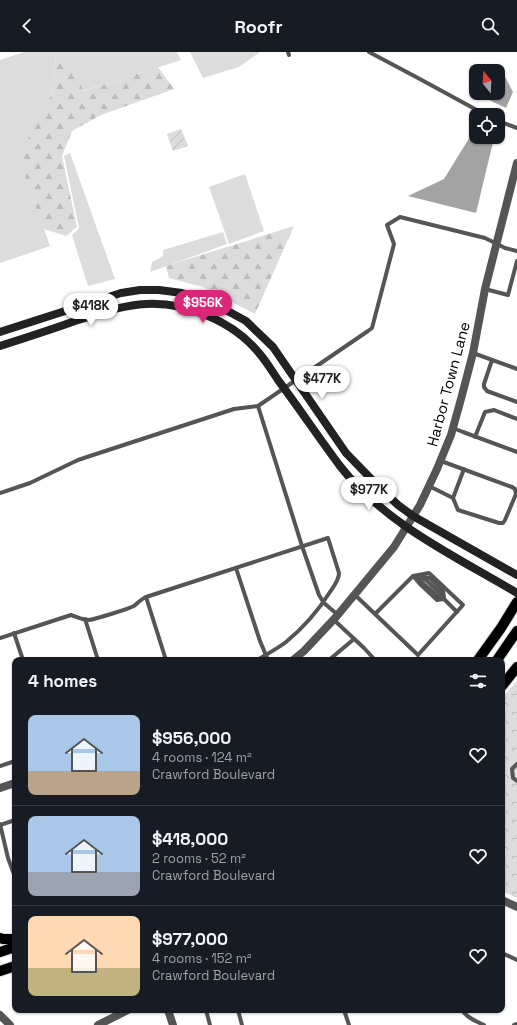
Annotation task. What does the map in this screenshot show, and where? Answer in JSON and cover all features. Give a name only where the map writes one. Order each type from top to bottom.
[{"type":"main road","points":[[480,657],[517,602]]},
{"type":"main road","points":[[500,657],[517,631]]},
{"type":"main road","points":[[505,682],[517,667]]},
{"type":"main road","points":[[0,938],[12,939]]},
{"type":"main road","points":[[0,952],[12,948]]},
{"type":"main road","points":[[0,971],[12,967]]},
{"type":"street","name":"Harbor Town Lane","points":[[296,657],[304,651],[336,618],[394,547],[430,486],[453,428],[461,399],[485,289],[517,163]]},
{"type":"street","points":[[0,332],[121,293],[140,290],[159,290],[182,293],[213,303],[246,321],[273,347],[346,453],[398,505],[413,516],[517,575]]},
{"type":"street","points":[[0,346],[124,307],[145,304],[166,304],[199,312],[215,319],[231,328],[258,352],[348,477],[376,504],[444,550],[517,593]]},
{"type":"street","points":[[0,788],[12,784]]},
{"type":"street","points":[[505,901],[517,907]]},
{"type":"street","points":[[104,1024],[123,1013]]},
{"type":"street","points":[[169,1013],[173,1025]]},
{"type":"street","points":[[0,1015],[10,1025]]},
{"type":"lane","points":[[369,52],[473,108]]},
{"type":"lane","points":[[505,124],[517,128]]},
{"type":"lane","points":[[0,493],[30,483],[78,460],[234,410],[258,406],[368,332],[372,328],[394,244],[387,225],[400,217],[485,238],[505,248],[517,251]]},
{"type":"lane","points":[[485,289],[508,295],[517,261]]},
{"type":"lane","points":[[59,313],[63,325]]},
{"type":"lane","points":[[472,353],[517,369]]},
{"type":"lane","points":[[492,360],[484,384],[485,389],[517,402]]},
{"type":"lane","points":[[258,406],[319,595],[336,618],[372,657]]},
{"type":"lane","points":[[475,437],[485,412],[494,410],[517,419]]},
{"type":"lane","points":[[453,428],[517,452]]},
{"type":"lane","points":[[430,486],[453,498],[458,510],[499,523],[503,523],[505,520],[516,494],[515,489],[441,461]]},
{"type":"lane","points":[[453,498],[464,470]]},
{"type":"lane","points":[[0,638],[71,615],[90,620],[134,606],[141,599],[146,597],[328,538],[338,567],[339,578],[324,603],[309,620],[285,643],[262,657]]},
{"type":"lane","points":[[236,568],[265,655]]},
{"type":"lane","points":[[355,594],[375,614],[418,655],[464,605],[429,573],[413,576],[375,614]]},
{"type":"lane","points":[[413,576],[437,600],[444,599]]},
{"type":"lane","points":[[413,576],[426,580],[457,612]]},
{"type":"lane","points":[[146,597],[165,657]]},
{"type":"lane","points":[[85,619],[97,657]]},
{"type":"lane","points":[[14,634],[22,657]]},
{"type":"lane","points":[[333,657],[354,639]]},
{"type":"lane","points":[[0,766],[12,762]]},
{"type":"lane","points":[[517,764],[512,770],[513,778],[517,781]]},
{"type":"lane","points":[[12,821],[0,824],[12,869]]},
{"type":"lane","points":[[505,954],[517,960]]},
{"type":"lane","points":[[207,1013],[210,1025]]},
{"type":"lane","points":[[239,1013],[242,1025]]},
{"type":"lane","points":[[345,1013],[349,1025]]},
{"type":"lane","points":[[464,1013],[472,1020],[484,1025]]},
{"type":"green space","points":[[24,52],[177,52],[181,60],[83,91],[64,54],[56,56],[52,94],[19,157],[50,246],[0,263],[0,60]]},
{"type":"green space","points":[[190,52],[260,52],[239,67],[203,78]]},
{"type":"green space","points":[[64,54],[84,91],[158,67],[174,89],[101,115],[72,131],[62,156],[77,227],[66,236],[44,229],[18,157],[52,94],[56,56]]},
{"type":"green space","points":[[181,129],[188,146],[173,151],[167,134]]},
{"type":"green space","points":[[70,153],[115,279],[88,286],[72,235],[79,228],[64,156]]},
{"type":"green space","points":[[245,174],[264,231],[229,244],[209,187]]},
{"type":"green space","points":[[294,226],[255,314],[203,287],[169,278],[166,266]]},
{"type":"green space","points":[[223,232],[227,244],[150,272],[152,262],[163,256],[163,250]]},
{"type":"green space","points":[[517,681],[517,898],[505,892],[505,695]]},
{"type":"shaded area","points":[[505,77],[513,92],[506,108],[489,100],[505,100]]},
{"type":"shaded area","points":[[469,138],[469,144],[493,144],[476,213],[408,196],[444,179]]}]
